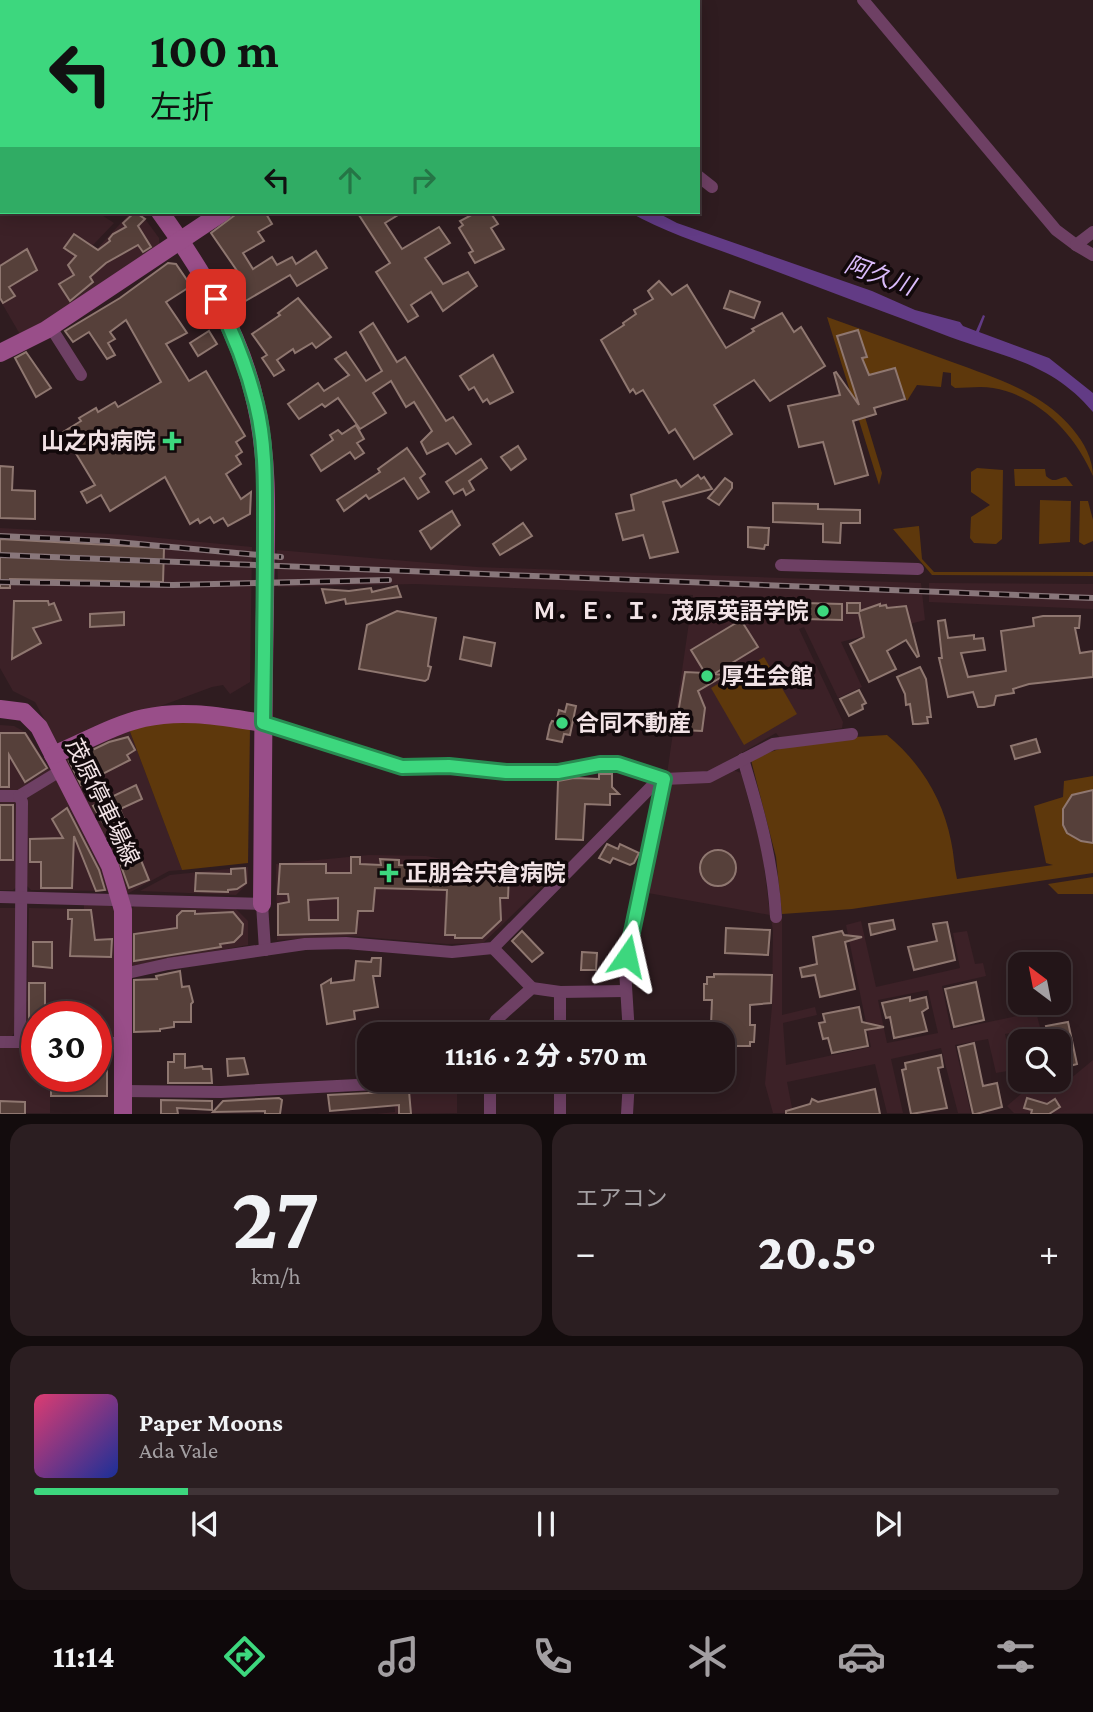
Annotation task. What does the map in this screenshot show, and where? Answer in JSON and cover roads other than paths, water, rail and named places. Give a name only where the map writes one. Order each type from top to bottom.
[{"type":"street","points":[[863,0],[1056,230],[1076,246],[1093,254]]},
{"type":"street","points":[[700,178],[712,187]]},
{"type":"street","points":[[161,214],[216,299],[232,331],[256,404],[265,473],[262,904],[265,950]]},
{"type":"street","points":[[0,353],[50,326],[220,214]]},
{"type":"street","points":[[1076,246],[1093,232]]},
{"type":"street","points":[[50,326],[81,375]]},
{"type":"street","points":[[781,565],[918,569]]},
{"type":"street","name":"茂原停車場線","points":[[0,709],[15,709],[32,717],[110,866],[121,900],[123,1114]]},
{"type":"street","points":[[0,796],[19,796],[56,763],[125,724],[160,715],[203,714],[263,723],[402,767],[449,766],[506,772],[558,772],[600,764],[618,764],[664,779],[709,777],[773,744],[852,734]]},
{"type":"street","points":[[743,759],[774,876],[776,917]]},
{"type":"street","points":[[123,974],[265,950],[336,942],[452,952],[493,947],[653,785],[664,779]]},
{"type":"street","points":[[628,1022],[625,970],[664,779]]},
{"type":"street","points":[[0,1042],[20,1042],[23,897],[22,802],[19,796]]},
{"type":"street","points":[[0,897],[262,904]]},
{"type":"street","points":[[493,947],[537,991],[625,991]]},
{"type":"street","points":[[495,1022],[532,988]]},
{"type":"street","points":[[560,992],[560,1022]]},
{"type":"street","points":[[112,1043],[122,1043]]},
{"type":"street","points":[[123,1091],[221,1093],[357,1085]]},
{"type":"street","points":[[490,1092],[490,1114]]},
{"type":"street","points":[[560,1092],[560,1114]]},
{"type":"street","points":[[627,1114],[628,1092]]},
{"type":"railway","points":[[0,536],[106,541],[281,557]]},
{"type":"railway","points":[[0,555],[1093,598]]},
{"type":"railway","points":[[0,582],[173,585],[389,580]]},
{"type":"place","name":"山之内病院","points":[[172,441]]},
{"type":"place","name":"Ｍ．Ｅ．Ｉ．茂原英語学院","points":[[823,611]]},
{"type":"place","name":"厚生会館","points":[[707,676]]},
{"type":"place","name":"合同不動産","points":[[562,723]]},
{"type":"place","name":"正朋会宍倉病院","points":[[389,873]]},
{"type":"water label","name":"阿久川","points":[[880,275]]}]
